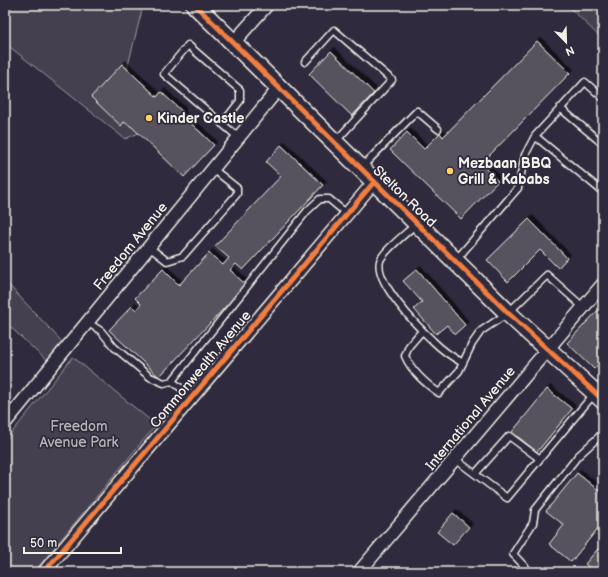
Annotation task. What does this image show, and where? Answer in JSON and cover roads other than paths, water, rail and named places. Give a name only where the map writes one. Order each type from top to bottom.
[{"type":"main road","name":"Stelton Road","points":[[195,5],[508,314],[599,396]]},
{"type":"street","points":[[233,43],[267,5]]},
{"type":"street","name":"Freedom Avenue","points":[[5,423],[279,88]]},
{"type":"street","name":"Commonwealth Avenue","points":[[44,572],[374,182]]},
{"type":"street","name":"International Avenue","points":[[359,572],[603,284]]},
{"type":"lane","points":[[305,62],[334,30],[392,80],[334,143]]},
{"type":"lane","points":[[222,124],[240,101],[240,90],[188,45],[164,74],[222,124],[239,138]]},
{"type":"lane","points":[[455,261],[518,188],[525,155],[535,136],[560,108],[585,82],[603,98]]},
{"type":"lane","points":[[560,108],[603,144]]},
{"type":"lane","points":[[360,168],[417,111],[438,129]]},
{"type":"lane","points":[[535,136],[603,192]]},
{"type":"lane","points":[[149,247],[167,260],[183,256],[237,194],[237,188],[213,168]]},
{"type":"lane","points":[[88,322],[101,331],[114,347],[150,377],[164,383],[172,381],[307,212],[320,200],[329,199],[347,214]]},
{"type":"lane","points":[[416,224],[388,250],[380,260],[379,271],[392,296],[422,331],[434,343],[463,363]]},
{"type":"lane","points":[[422,331],[409,346],[404,356],[409,366],[424,382],[439,394],[459,371],[472,344],[481,331],[508,314],[547,275],[583,307]]},
{"type":"lane","points":[[172,381],[192,397]]},
{"type":"lane","points":[[455,459],[507,498],[540,458],[599,396]]},
{"type":"lane","points":[[530,572],[513,554],[533,523],[535,510],[578,456],[589,449],[603,433]]},
{"type":"lane","points":[[476,474],[509,436],[540,458]]},
{"type":"place","name":"Kinder Castle","points":[[149,118]]},
{"type":"place","name":"Mezbaan BBQ Grill & Kababs","points":[[450,171]]},
{"type":"park label","name":"Freedom Avenue Park","points":[[79,434]]}]
